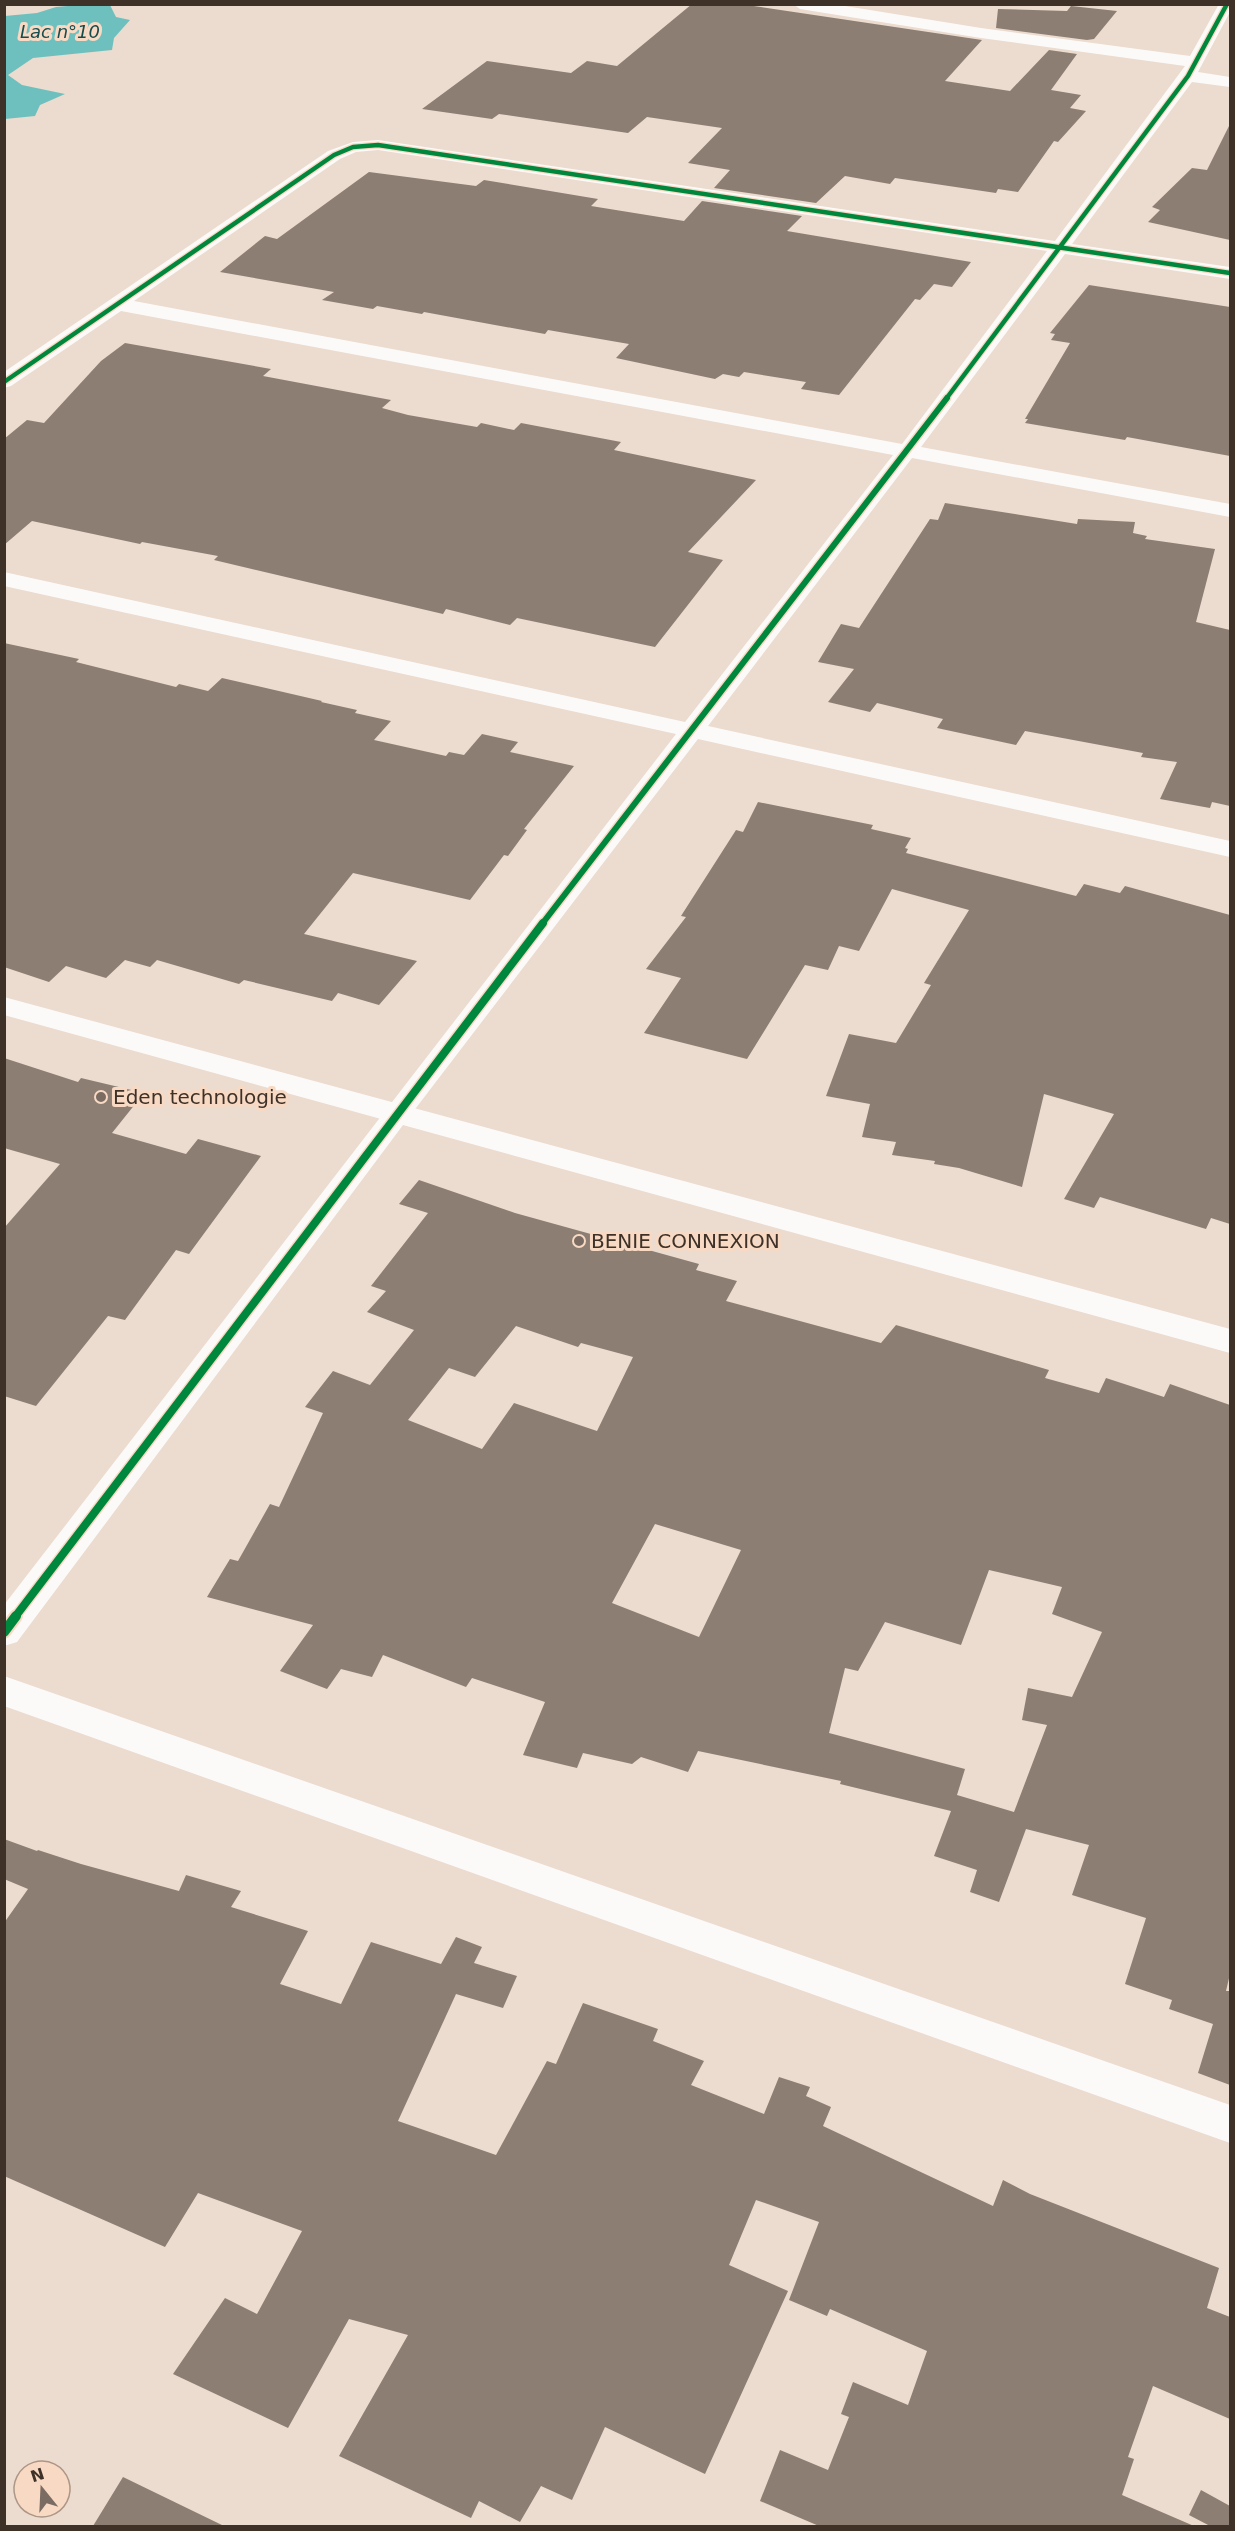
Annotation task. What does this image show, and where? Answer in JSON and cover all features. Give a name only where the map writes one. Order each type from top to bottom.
[{"type":"street","points":[[800,4],[1192,69],[1230,82]]},
{"type":"street","points":[[4,1632],[396,1114],[907,451],[1192,69],[1227,4]]},
{"type":"street","points":[[4,382],[334,155],[353,147],[378,145],[1230,273]]},
{"type":"street","points":[[116,304],[1230,511]]},
{"type":"street","points":[[4,579],[1230,849]]},
{"type":"street","points":[[4,1006],[1230,1341]]},
{"type":"street","points":[[4,1691],[1230,2124]]},
{"type":"water","name":"Lac n°10","points":[[79,5],[110,5],[116,17],[130,20],[114,38],[112,50],[33,58],[8,75],[22,85],[65,94],[40,105],[35,116],[5,119],[5,16]]},
{"type":"building","points":[[692,4],[740,4],[982,40],[945,81],[1010,91],[1049,50],[1077,54],[1051,90],[1081,95],[1070,108],[1086,111],[1058,142],[1054,141],[1018,192],[998,189],[996,193],[895,178],[890,184],[845,176],[816,203],[714,188],[730,170],[688,163],[722,128],[647,117],[628,133],[499,114],[492,119],[422,109],[487,61],[571,73],[587,61],[617,66]]},
{"type":"building","points":[[1071,6],[1117,11],[1094,39],[1087,40],[996,28],[998,9],[1067,11]]},
{"type":"building","points":[[1230,124],[1230,240],[1148,222],[1160,210],[1152,207],[1192,168],[1207,170]]},
{"type":"building","points":[[369,172],[476,186],[484,180],[598,199],[591,206],[684,221],[702,201],[802,216],[787,231],[971,262],[952,287],[934,284],[920,300],[915,299],[839,395],[801,389],[806,382],[744,372],[739,377],[723,374],[715,379],[616,358],[629,344],[548,330],[545,334],[424,312],[422,314],[377,306],[373,309],[322,300],[334,292],[220,272],[265,236],[277,239]]},
{"type":"building","points":[[1089,285],[1230,307],[1230,456],[1127,437],[1125,440],[1025,423],[1028,419],[1025,419],[1070,343],[1051,340],[1055,334],[1050,333]]},
{"type":"building","points":[[125,343],[271,369],[263,376],[391,400],[382,408],[408,415],[477,427],[481,423],[514,430],[521,423],[621,442],[614,450],[756,480],[688,552],[723,560],[655,647],[517,618],[510,625],[446,609],[443,614],[214,560],[218,556],[142,542],[140,544],[32,521],[4,545],[4,439],[27,420],[44,423],[101,361]]},
{"type":"building","points":[[945,503],[1077,524],[1078,519],[1135,522],[1133,533],[1147,536],[1145,539],[1215,549],[1196,622],[1230,630],[1230,806],[1212,802],[1210,808],[1160,799],[1177,762],[1141,757],[1143,753],[1025,731],[1016,745],[937,728],[943,719],[877,703],[870,712],[828,702],[854,669],[818,662],[841,624],[859,628],[930,519],[938,520]]},
{"type":"building","points":[[4,643],[79,659],[76,662],[176,687],[179,684],[208,691],[222,678],[322,701],[357,710],[355,713],[391,721],[374,740],[446,756],[449,752],[464,755],[482,734],[518,742],[510,752],[574,766],[524,829],[527,830],[508,856],[504,855],[470,900],[353,873],[304,934],[417,961],[379,1005],[338,993],[332,1001],[244,980],[239,984],[157,960],[150,967],[125,960],[106,978],[66,966],[49,982],[4,967]]},
{"type":"building","points":[[758,802],[873,825],[871,829],[911,838],[905,848],[908,849],[906,853],[1076,896],[1084,884],[1120,893],[1125,886],[1230,915],[1230,1224],[1211,1218],[1206,1229],[1100,1197],[1094,1208],[1064,1199],[1114,1114],[1044,1094],[1022,1187],[959,1168],[934,1164],[935,1161],[892,1155],[896,1142],[862,1137],[870,1104],[826,1096],[849,1034],[896,1043],[931,985],[924,983],[969,910],[892,889],[859,951],[839,946],[828,970],[805,965],[747,1059],[644,1033],[681,978],[646,969],[686,917],[681,916],[736,830],[743,832]]},
{"type":"building","points":[[4,1058],[78,1082],[81,1078],[144,1093],[112,1133],[186,1154],[198,1139],[261,1156],[189,1254],[176,1250],[125,1320],[108,1316],[36,1406],[4,1396],[4,1228],[60,1164],[4,1148]]},
{"type":"building","points":[[419,1180],[515,1213],[699,1264],[696,1270],[737,1281],[726,1301],[881,1343],[896,1325],[1049,1370],[1045,1378],[1099,1393],[1106,1378],[1164,1397],[1170,1384],[1230,1405],[1230,1974],[1226,1991],[1230,1991],[1230,2085],[1198,2073],[1213,2024],[1169,2009],[1172,2000],[1125,1984],[1146,1918],[1072,1895],[1089,1845],[1026,1829],[999,1902],[970,1892],[977,1870],[934,1856],[951,1811],[840,1784],[841,1781],[698,1751],[688,1772],[641,1757],[632,1764],[583,1753],[577,1768],[523,1755],[545,1702],[472,1678],[466,1687],[383,1655],[372,1677],[341,1669],[327,1689],[280,1671],[313,1625],[207,1597],[230,1559],[238,1561],[270,1504],[279,1507],[323,1413],[305,1407],[333,1371],[370,1385],[414,1330],[367,1312],[386,1291],[371,1286],[428,1213],[399,1204]],"holes":[[[516,1326],[578,1347],[581,1343],[633,1357],[597,1431],[514,1403],[482,1449],[408,1420],[449,1368],[475,1377]],[[655,1524],[741,1550],[699,1637],[612,1603]],[[989,1570],[1062,1587],[1052,1614],[1102,1632],[1072,1697],[1028,1688],[1022,1720],[1047,1725],[1014,1812],[957,1795],[965,1769],[829,1733],[845,1668],[858,1671],[885,1622],[961,1645]]]},
{"type":"building","points":[[4,1839],[37,1851],[179,1891],[186,1875],[241,1891],[231,1907],[308,1931],[280,1984],[341,2004],[371,1942],[441,1964],[456,1937],[482,1947],[474,1963],[517,1976],[503,2008],[456,1994],[398,2121],[496,2155],[547,2061],[556,2064],[583,2003],[658,2029],[653,2041],[704,2061],[691,2085],[764,2114],[779,2077],[810,2087],[806,2096],[831,2107],[823,2126],[993,2206],[1003,2180],[1030,2194],[1219,2268],[1207,2308],[1230,2317],[1230,2419],[1153,2386],[1128,2457],[1134,2459],[1122,2495],[1194,2526],[819,2526],[760,2501],[780,2450],[828,2470],[849,2417],[841,2414],[853,2382],[908,2405],[927,2351],[830,2309],[827,2316],[789,2300],[819,2222],[756,2200],[729,2265],[788,2291],[705,2474],[605,2427],[572,2500],[541,2486],[520,2522],[479,2501],[471,2518],[339,2456],[408,2335],[349,2319],[288,2428],[173,2374],[225,2298],[257,2314],[302,2231],[198,2193],[165,2247],[4,2176],[4,1923],[28,1889],[4,1879]]},
{"type":"building","points":[[123,2477],[224,2526],[93,2526]]},
{"type":"building","points":[[1201,2490],[1230,2506],[1230,2526],[1210,2526],[1189,2515]]},
{"type":"cycle path","points":[[4,1632],[396,1114],[907,451],[1188,76],[1227,4]]},
{"type":"cycle path","points":[[4,382],[334,155],[353,147],[378,145],[1230,273]]},
{"type":"place","name":"Eden technologie","points":[[101,1097]]},
{"type":"place","name":"BENIE CONNEXION","points":[[579,1241]]}]
